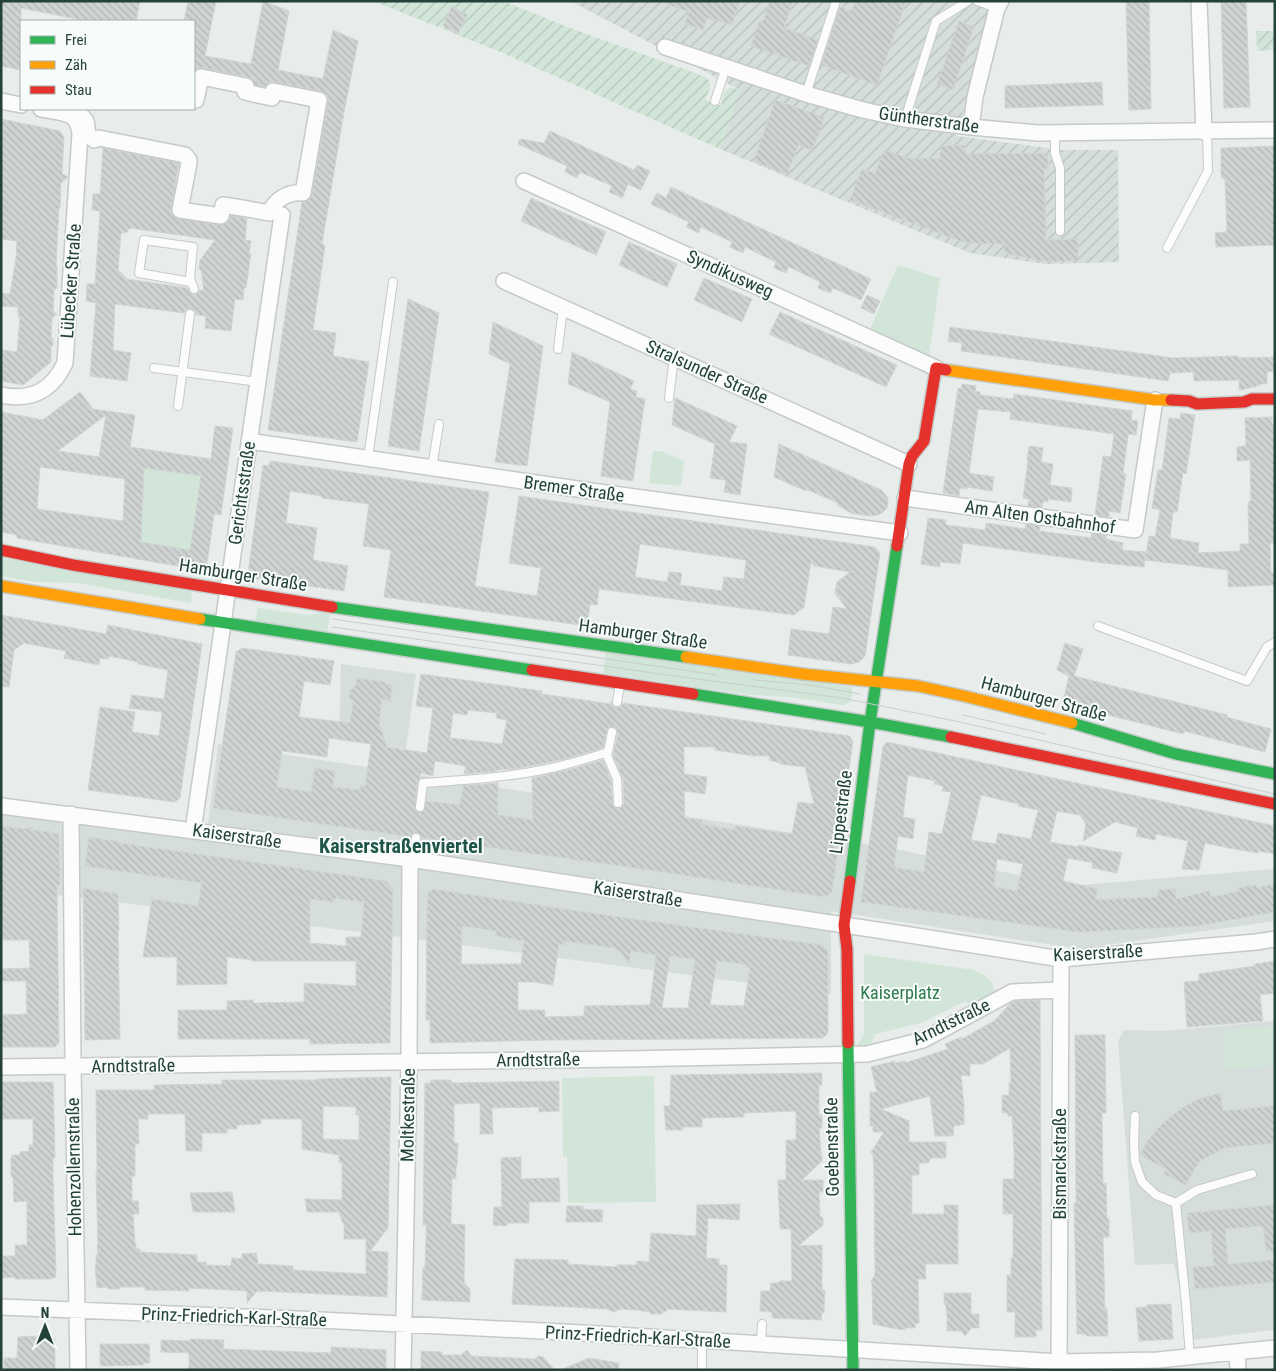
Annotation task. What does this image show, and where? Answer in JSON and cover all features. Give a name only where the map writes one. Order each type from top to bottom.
[{"type":"main road","points":[[877,681],[909,464],[912,456],[924,441],[936,368],[1155,400],[1189,401],[1197,404],[1275,399]]},
{"type":"main road","name":"Hamburger Straße","points":[[1,550],[73,565],[228,591],[803,674],[918,686],[1058,719],[1176,754],[1275,774]]},
{"type":"main road","points":[[1,586],[471,662],[870,722],[969,740],[1275,804]]},
{"type":"main road","name":"Lippestraße","points":[[844,925],[877,681]]},
{"type":"main road","name":"Goebenstraße","points":[[844,925],[847,949],[853,1370]]},
{"type":"street","points":[[1199,1],[1205,132]]},
{"type":"street","points":[[971,128],[975,97],[999,5]]},
{"type":"street","name":"Güntherstraße","points":[[665,47],[806,94],[863,110],[905,119],[971,128],[1038,134],[1275,130]]},
{"type":"street","points":[[74,110],[84,117],[88,125],[87,134],[94,140],[99,138],[185,155],[189,163],[180,210],[221,216],[223,205],[269,213],[274,205],[291,193],[303,193],[319,100],[273,91],[272,98],[245,92],[246,86],[201,77],[195,100]]},
{"type":"street","points":[[1,101],[20,105]]},
{"type":"street","points":[[45,110],[72,116],[76,115]]},
{"type":"street","name":"Lübecker Straße","points":[[1,395],[24,398],[39,393],[59,376],[65,363],[80,134],[76,115]]},
{"type":"street","name":"Syndikusweg","points":[[524,181],[936,368]]},
{"type":"street","name":"Gerichtsstraße","points":[[193,831],[282,215]]},
{"type":"street","name":"Stralsunder Straße","points":[[504,281],[909,464]]},
{"type":"street","name":"Am Alten Ostbahnhof","points":[[905,498],[1135,530],[1155,400]]},
{"type":"street","name":"Bremer Straße","points":[[249,441],[616,495],[900,533]]},
{"type":"street","name":"Kaiserstraße","points":[[1,806],[411,860],[1060,959],[1275,939]]},
{"type":"street","name":"Hohenzollernstraße","points":[[71,814],[78,1370]]},
{"type":"street","name":"Moltkestraße","points":[[403,1370],[411,860]]},
{"type":"street","name":"Bismarckstraße","points":[[1059,1366],[1060,959]]},
{"type":"street","name":"Arndtstraße","points":[[1,1067],[635,1059],[867,1054],[923,1040],[1012,992],[1060,990]]},
{"type":"street","name":"Prinz-Friedrich-Karl-Straße","points":[[1,1307],[583,1333],[853,1350],[1059,1366],[1158,1360],[1275,1348]]},
{"type":"street","points":[[1237,1353],[1238,1370]]},
{"type":"lane","points":[[806,94],[836,1]]},
{"type":"lane","points":[[905,119],[936,22],[968,1]]},
{"type":"lane","points":[[977,1],[999,5]]},
{"type":"lane","points":[[715,101],[726,67]]},
{"type":"lane","points":[[1167,248],[1208,171],[1205,132]]},
{"type":"lane","points":[[1055,133],[1055,153],[1060,168],[1060,231]]},
{"type":"lane","points":[[144,240],[193,247],[190,278],[192,285],[139,274],[144,240]]},
{"type":"lane","points":[[368,458],[393,282]]},
{"type":"lane","points":[[558,349],[563,308]]},
{"type":"lane","points":[[178,406],[190,314]]},
{"type":"lane","points":[[669,398],[674,358]]},
{"type":"lane","points":[[154,368],[258,382]]},
{"type":"lane","points":[[432,468],[439,424]]},
{"type":"lane","points":[[1098,626],[1247,681],[1267,647],[1275,642]]},
{"type":"lane","points":[[617,702],[620,683]]},
{"type":"lane","points":[[420,807],[423,783],[515,775],[578,762],[608,752],[612,732]]},
{"type":"lane","points":[[606,753],[617,778],[618,803]]},
{"type":"lane","points":[[411,860],[416,838]]},
{"type":"lane","points":[[1136,1116],[1135,1162],[1142,1182],[1156,1195],[1176,1203]]},
{"type":"lane","points":[[1176,1203],[1197,1190],[1252,1174]]},
{"type":"lane","points":[[1176,1203],[1190,1357]]},
{"type":"lane","points":[[761,1344],[762,1324]]},
{"type":"lane","points":[[702,1341],[702,1370]]},
{"type":"shaded area","points":[[570,1],[993,1],[957,136],[1062,150],[1118,150],[1119,262],[1046,264],[970,253],[720,149],[740,90]]},
{"type":"shaded area","points":[[341,664],[416,674],[406,749],[339,740]]},
{"type":"shaded area","points":[[218,744],[896,849],[1069,886],[1275,869],[1275,921],[1079,949],[831,911],[831,994],[424,940],[1,888],[1,810],[206,840]]},
{"type":"shaded area","points":[[1275,1021],[1275,1330],[1191,1340],[1174,1264],[1135,1265],[1118,1041],[1124,1030],[1164,1031]]},
{"type":"green space","points":[[373,1],[503,1],[570,28],[706,77],[710,85],[705,100],[721,106],[726,90],[735,88],[740,90],[720,149],[498,51]]},
{"type":"green space","points":[[1256,31],[1275,31],[1275,50],[1257,51]]},
{"type":"green space","points":[[898,265],[940,278],[929,356],[870,329]]},
{"type":"green space","points":[[653,451],[661,451],[684,461],[681,486],[649,483]]},
{"type":"green space","points":[[144,468],[201,476],[190,550],[141,542]]},
{"type":"green space","points":[[1,558],[192,592],[191,603],[77,583],[36,582],[1,576]]},
{"type":"green space","points":[[258,608],[309,615],[326,612],[330,615],[327,632],[255,621]]},
{"type":"green space","points":[[606,652],[852,687],[852,696],[848,703],[842,705],[790,697],[752,695],[603,673]]},
{"type":"green space","name":"Kaiserplatz","points":[[864,954],[974,970],[990,980],[994,997],[972,1011],[966,1001],[921,1023],[875,1034],[871,1044],[865,1050],[857,1046],[864,1034]]},
{"type":"green space","points":[[1275,1026],[1275,1065],[1230,1068],[1225,1066],[1224,1031]]},
{"type":"green space","points":[[654,1076],[656,1202],[568,1203],[567,1157],[563,1157],[562,1078]]},
{"type":"building","points":[[1,1],[140,1],[136,20],[82,20],[21,8],[20,70],[1,66]]},
{"type":"building","points":[[188,1],[216,1],[205,56],[251,64],[263,1],[289,11],[278,70],[323,79],[333,30],[358,41],[322,244],[325,246],[313,330],[336,333],[333,356],[369,362],[357,442],[268,430],[302,202],[307,201],[312,195],[328,96],[321,91],[275,82],[269,82],[265,87],[255,85],[252,79],[248,77],[203,68],[195,70],[195,20],[184,20]]},
{"type":"building","points":[[663,1],[740,1],[732,25],[707,18],[703,30],[685,24],[689,12],[663,3]]},
{"type":"building","points":[[770,1],[793,1],[784,28],[818,40],[809,66],[751,46],[760,20],[763,21]]},
{"type":"building","points":[[855,1],[906,1],[877,85],[821,65],[840,7],[852,11]]},
{"type":"building","points":[[1126,1],[1149,1],[1151,109],[1129,110]]},
{"type":"building","points":[[1221,1],[1246,1],[1250,107],[1224,108]]},
{"type":"building","points":[[452,6],[467,15],[458,34],[443,26]]},
{"type":"building","points":[[959,21],[974,27],[953,90],[937,84]]},
{"type":"building","points":[[1102,82],[1103,105],[1005,108],[1005,86]]},
{"type":"building","points":[[775,100],[824,117],[812,150],[798,145],[787,175],[754,161]]},
{"type":"building","points":[[1,119],[60,131],[64,137],[62,174],[68,177],[61,183],[56,266],[57,288],[54,290],[53,311],[57,314],[52,318],[51,338],[53,339],[53,345],[51,346],[51,362],[23,385],[1,381],[1,350],[17,352],[20,317],[18,317],[18,307],[1,306],[1,293],[10,294],[17,241],[2,239],[1,237]]},
{"type":"building","points":[[550,131],[634,170],[637,165],[650,171],[641,190],[628,184],[622,198],[609,192],[612,186],[580,172],[577,178],[565,172],[567,166],[518,144],[520,139],[544,143]]},
{"type":"building","points":[[965,145],[965,154],[1048,153],[1048,169],[1044,169],[1046,240],[1078,239],[1078,260],[1046,262],[1004,253],[1004,244],[966,243],[850,200],[862,169],[875,173],[884,150],[908,158],[940,159],[941,146]]},
{"type":"building","points":[[1275,146],[1275,245],[1216,247],[1215,233],[1227,232],[1225,180],[1221,177],[1221,148]]},
{"type":"building","points":[[103,148],[179,163],[171,208],[171,213],[174,217],[220,225],[228,222],[231,216],[247,218],[245,240],[251,241],[249,254],[251,254],[243,300],[235,299],[231,331],[205,328],[206,316],[196,315],[195,311],[191,309],[187,309],[184,313],[115,304],[113,350],[131,353],[127,381],[90,376],[96,303],[86,301],[87,284],[95,284],[100,211],[92,210],[93,194],[100,194]],"holes":[[[130,228],[215,240],[200,260],[199,269],[201,270],[204,291],[199,290],[194,295],[190,293],[188,288],[127,279],[118,270],[121,233],[127,232]]]},
{"type":"building","points":[[671,187],[871,279],[861,300],[833,288],[830,293],[818,288],[820,282],[789,267],[786,273],[774,268],[776,262],[745,247],[743,253],[736,250],[730,247],[732,242],[701,227],[699,233],[686,227],[689,222],[651,204],[657,193],[666,198]]},
{"type":"building","points":[[531,198],[606,232],[596,255],[521,221]]},
{"type":"building","points":[[629,242],[677,264],[667,287],[619,265]]},
{"type":"building","points":[[704,278],[752,299],[742,322],[694,300]]},
{"type":"building","points":[[867,295],[880,301],[874,314],[861,308]]},
{"type":"building","points":[[408,299],[439,313],[419,451],[388,446]]},
{"type":"building","points":[[780,312],[897,365],[886,387],[769,334]]},
{"type":"building","points":[[493,322],[543,346],[527,466],[495,462],[510,364],[489,354]]},
{"type":"building","points":[[950,327],[1173,358],[1275,357],[1275,369],[1274,371],[1267,372],[1267,384],[1260,384],[1256,387],[1242,390],[1239,390],[1239,380],[1194,381],[1193,372],[1170,373],[1168,381],[961,351],[962,343],[948,341]]},
{"type":"building","points":[[572,352],[634,381],[630,389],[637,391],[636,397],[645,399],[633,481],[601,476],[610,402],[568,384]]},
{"type":"building","points":[[962,384],[976,386],[975,391],[980,392],[980,395],[1013,399],[1014,394],[1132,411],[1131,420],[1138,421],[1136,435],[1129,434],[1128,436],[1123,473],[1126,474],[1120,513],[1109,511],[1109,517],[1095,515],[1103,456],[1111,457],[1114,434],[1010,419],[1011,412],[978,409],[969,473],[994,477],[992,491],[967,487],[966,489],[960,488],[959,496],[943,493],[958,388],[961,389]]},
{"type":"building","points":[[80,392],[93,409],[135,415],[130,447],[211,459],[215,426],[233,428],[221,515],[214,514],[206,571],[17,538],[17,535],[1,532],[1,412],[43,420]],"holes":[[[106,415],[99,457],[58,451]],[[40,467],[125,479],[123,521],[37,509]],[[144,468],[201,476],[190,550],[141,542]]]},
{"type":"building","points":[[675,398],[737,426],[729,442],[747,444],[740,495],[724,492],[726,480],[710,478],[715,444],[672,425]]},
{"type":"building","points":[[1181,413],[1195,415],[1186,474],[1183,473],[1177,512],[1173,512],[1170,538],[1199,543],[1198,553],[1240,551],[1240,544],[1249,544],[1250,460],[1237,461],[1237,447],[1246,446],[1245,418],[1272,417],[1272,424],[1274,424],[1275,543],[1270,543],[1271,573],[1275,573],[1275,585],[1228,587],[1228,570],[1145,560],[1149,536],[1155,537],[1160,510],[1152,508],[1158,470],[1162,470],[1169,418],[1180,419]]},
{"type":"building","points":[[779,444],[881,490],[888,498],[887,508],[878,515],[871,516],[851,513],[837,505],[838,503],[774,477]]},
{"type":"building","points":[[1029,446],[1043,448],[1041,462],[1053,464],[1050,485],[1072,488],[1071,502],[1048,499],[1048,502],[1043,501],[1042,508],[1028,506],[1029,499],[1023,498]]},
{"type":"building","points":[[270,461],[489,492],[475,586],[537,596],[541,568],[509,563],[519,496],[875,547],[880,553],[865,656],[859,662],[851,664],[788,655],[791,629],[829,634],[833,607],[847,609],[835,593],[837,582],[850,572],[814,566],[811,562],[804,607],[794,615],[599,589],[597,605],[590,604],[587,626],[529,618],[384,597],[391,550],[363,546],[369,504],[322,498],[322,496],[290,491],[286,523],[317,528],[313,560],[348,566],[344,591],[250,578],[248,573],[263,465],[269,466]],"holes":[[[640,544],[746,560],[744,579],[724,577],[722,591],[680,585],[682,573],[669,572],[667,582],[635,577]]]},
{"type":"building","points":[[928,518],[946,520],[946,525],[985,530],[986,523],[1025,529],[1026,524],[1040,526],[1039,531],[1091,538],[1092,533],[1106,535],[1106,539],[1123,543],[1122,550],[1146,552],[1144,567],[963,543],[960,564],[940,562],[940,567],[921,564]]},
{"type":"building","points":[[1,615],[106,634],[108,625],[202,644],[180,798],[175,802],[88,790],[100,707],[135,712],[132,732],[159,736],[162,712],[129,708],[132,695],[164,699],[168,670],[109,656],[109,659],[100,658],[99,665],[64,658],[66,651],[24,643],[14,650],[9,687],[1,686]]},
{"type":"building","points":[[1065,643],[1083,649],[1074,676],[1227,715],[1226,717],[1271,729],[1265,752],[1184,731],[1183,734],[1081,708],[1081,706],[1063,701],[1069,676],[1057,670]]},
{"type":"building","points":[[242,648],[334,661],[330,685],[304,681],[299,717],[350,723],[353,703],[349,697],[350,690],[356,685],[357,678],[385,682],[385,684],[392,685],[390,701],[382,699],[379,723],[387,747],[427,753],[433,708],[416,706],[421,674],[542,691],[541,694],[611,704],[611,701],[613,706],[617,708],[623,703],[849,736],[853,741],[832,892],[826,897],[422,838],[417,833],[413,833],[411,837],[213,808],[236,652]],"holes":[[[468,710],[497,713],[496,718],[507,720],[502,744],[450,738],[453,713],[467,715]],[[613,726],[618,733],[613,755],[623,779],[624,803],[621,808],[613,806],[611,780],[603,760],[532,778],[533,820],[498,815],[498,783],[463,786],[460,805],[426,801],[424,811],[419,812],[415,810],[417,782],[421,773],[433,776],[435,761],[466,766],[464,774],[541,764],[603,748],[608,728]],[[329,738],[371,744],[365,786],[361,785],[360,790],[333,787],[335,771],[315,768],[311,792],[277,787],[282,751],[327,757]],[[684,747],[715,747],[715,750],[753,756],[770,756],[769,760],[780,764],[805,767],[814,804],[798,802],[792,834],[735,826],[735,830],[701,824],[702,820],[685,818],[684,791],[705,794],[707,777],[684,774]]]},
{"type":"building","points":[[887,742],[1275,826],[1275,854],[1258,851],[1258,853],[1205,843],[1199,870],[1182,869],[1188,841],[1156,834],[1155,840],[1136,836],[1138,828],[1115,822],[1083,841],[1086,824],[1080,815],[1057,811],[1050,842],[1122,853],[1117,873],[1092,868],[1093,863],[1068,858],[1063,881],[1098,889],[1095,900],[1158,897],[1158,890],[1175,889],[1176,899],[1209,891],[1211,897],[1239,891],[1238,888],[1256,885],[1257,888],[1275,884],[1275,912],[1197,926],[1079,932],[861,902],[883,746]],"holes":[[[908,775],[935,781],[934,784],[943,786],[942,791],[951,792],[942,834],[929,832],[924,872],[896,868],[894,866],[898,836],[913,839],[915,819],[903,817]],[[981,795],[1038,810],[1031,839],[998,833],[996,844],[971,840]],[[997,859],[1023,864],[1017,891],[994,887]]]},
{"type":"building","points":[[1,826],[24,829],[32,827],[33,831],[40,829],[41,832],[49,830],[50,833],[59,833],[60,885],[57,885],[59,1043],[55,1047],[1,1047],[1,1015],[27,1014],[26,981],[1,981],[1,969],[30,968],[29,940],[2,940]]},
{"type":"building","points":[[89,837],[386,881],[393,889],[390,1043],[310,1044],[310,1039],[178,1039],[178,1010],[227,1010],[227,1001],[253,1000],[253,1003],[304,1002],[304,983],[356,986],[356,961],[252,961],[227,957],[227,984],[177,985],[177,957],[143,957],[152,899],[198,906],[202,883],[85,866]],"holes":[[[335,898],[364,902],[361,937],[346,937],[346,946],[310,943],[310,899],[334,902]]]},
{"type":"building","points":[[83,888],[118,894],[120,1039],[85,1040]]},
{"type":"building","points":[[433,889],[822,945],[828,951],[828,1033],[823,1038],[430,1043],[430,1020],[426,1020],[428,893]],"holes":[[[462,926],[497,931],[496,936],[524,941],[521,964],[461,964]],[[565,941],[614,948],[620,951],[629,964],[631,951],[656,955],[650,1005],[584,1006],[584,1016],[545,1017],[545,1010],[518,1010],[518,982],[553,985],[559,944],[565,945]],[[670,956],[695,959],[688,1008],[662,1008]],[[717,961],[746,964],[746,967],[750,967],[744,1006],[710,1005]]]},
{"type":"building","points":[[1275,961],[1275,993],[1260,995],[1263,1021],[1187,1027],[1184,982],[1199,981],[1199,974],[1255,966],[1255,964]]},
{"type":"building","points":[[1040,1000],[1042,1330],[1036,1330],[1036,1337],[1015,1337],[1015,1312],[1007,1312],[1007,1275],[1011,1275],[1011,1258],[1013,1258],[1013,1214],[1003,1214],[1003,1179],[1014,1179],[1014,1151],[1012,1116],[1008,1116],[1008,1113],[1002,1113],[1002,1095],[1009,1095],[1009,1083],[1011,1083],[1010,1048],[983,1064],[970,1064],[970,1076],[961,1075],[964,1124],[954,1126],[953,1136],[935,1136],[930,1096],[881,1109],[909,1121],[909,1142],[946,1142],[946,1158],[931,1158],[928,1163],[919,1163],[919,1175],[912,1175],[912,1214],[944,1214],[944,1205],[958,1205],[958,1264],[925,1264],[926,1279],[918,1279],[919,1323],[915,1324],[915,1328],[905,1328],[905,1330],[873,1324],[871,1282],[875,1274],[874,1175],[873,1155],[871,1152],[884,1132],[873,1132],[873,1126],[870,1126],[870,1092],[877,1092],[871,1067],[895,1061],[895,1063],[905,1061],[905,1063],[948,1049],[945,1044],[961,1037],[962,1039],[994,1021],[1015,1001]]},
{"type":"building","points":[[1075,1035],[1105,1035],[1106,1113],[1102,1113],[1103,1184],[1106,1183],[1109,1237],[1103,1237],[1105,1310],[1107,1309],[1108,1336],[1077,1334],[1074,1203],[1076,1203]]},
{"type":"building","points":[[822,1073],[822,1085],[819,1085],[819,1115],[822,1115],[822,1128],[819,1128],[822,1161],[802,1180],[823,1180],[823,1192],[819,1192],[820,1216],[823,1218],[823,1225],[798,1246],[822,1245],[822,1290],[825,1290],[824,1313],[822,1312],[821,1320],[772,1318],[772,1312],[760,1311],[761,1291],[770,1291],[771,1283],[792,1281],[791,1229],[780,1229],[778,1180],[786,1180],[786,1140],[796,1140],[796,1111],[744,1113],[744,1117],[702,1118],[702,1127],[683,1127],[683,1130],[666,1130],[664,1106],[670,1106],[671,1075]]},
{"type":"building","points":[[391,1077],[388,1228],[370,1251],[388,1252],[387,1297],[257,1291],[247,1303],[247,1291],[189,1288],[189,1291],[145,1290],[145,1287],[97,1288],[95,1266],[96,1255],[98,1255],[96,1090],[154,1090],[154,1085],[222,1084],[222,1080]],"holes":[[[323,1106],[356,1107],[356,1115],[359,1115],[359,1140],[323,1139]],[[148,1114],[185,1114],[186,1151],[202,1151],[202,1133],[227,1133],[227,1129],[237,1129],[237,1125],[261,1124],[261,1119],[302,1119],[302,1149],[339,1155],[339,1163],[342,1163],[342,1200],[305,1199],[307,1212],[339,1212],[344,1224],[344,1239],[366,1239],[366,1274],[293,1270],[293,1266],[258,1264],[256,1253],[242,1254],[242,1259],[232,1258],[231,1266],[206,1265],[206,1262],[197,1262],[197,1255],[140,1252],[140,1249],[136,1249],[135,1244],[133,1214],[139,1214],[138,1201],[132,1201],[132,1176],[135,1176],[135,1144],[139,1144],[138,1119],[148,1119]]]},
{"type":"building","points":[[431,1080],[451,1080],[451,1083],[559,1081],[559,1111],[539,1112],[539,1107],[492,1108],[493,1134],[480,1134],[480,1103],[454,1104],[454,1143],[458,1143],[456,1179],[452,1178],[451,1224],[465,1225],[464,1283],[470,1289],[470,1302],[422,1300],[426,1238],[426,1225],[423,1225],[425,1083],[431,1083]]},
{"type":"building","points":[[1,1082],[53,1082],[56,1273],[55,1278],[52,1279],[1,1278],[1,1256],[15,1256],[15,1245],[27,1245],[27,1201],[14,1202],[11,1158],[12,1155],[20,1155],[20,1152],[29,1151],[29,1145],[33,1145],[33,1119],[1,1119]]},
{"type":"building","points":[[1220,1093],[1223,1111],[1275,1106],[1275,1143],[1224,1148],[1200,1161],[1186,1185],[1164,1174],[1166,1169],[1140,1155],[1148,1140],[1158,1128],[1182,1108],[1197,1100]]},
{"type":"building","points":[[521,1157],[521,1179],[559,1178],[560,1202],[529,1202],[529,1223],[507,1223],[507,1226],[493,1225],[494,1207],[502,1207],[501,1158]]},
{"type":"building","points":[[232,1192],[235,1212],[193,1212],[190,1193]]},
{"type":"building","points":[[740,1204],[739,1220],[708,1218],[706,1258],[719,1259],[719,1265],[727,1265],[726,1312],[666,1309],[666,1312],[662,1312],[662,1314],[650,1314],[650,1312],[636,1310],[621,1309],[614,1312],[607,1309],[512,1304],[515,1259],[568,1260],[568,1264],[617,1267],[617,1265],[636,1265],[637,1261],[649,1262],[651,1233],[696,1236],[697,1205]]},
{"type":"building","points":[[1275,1205],[1275,1251],[1266,1251],[1263,1226],[1225,1229],[1228,1264],[1275,1260],[1275,1282],[1195,1289],[1193,1267],[1214,1266],[1211,1231],[1189,1233],[1187,1213]]},
{"type":"building","points":[[567,1206],[583,1206],[583,1209],[603,1210],[602,1222],[566,1222]]},
{"type":"building","points":[[944,1293],[971,1293],[971,1314],[979,1314],[979,1328],[971,1328],[965,1336],[961,1331],[947,1331]]},
{"type":"building","points":[[1171,1304],[1173,1339],[1139,1341],[1136,1308],[1147,1307],[1147,1305]]},
{"type":"building","points":[[42,1336],[42,1339],[55,1338],[55,1370],[4,1370],[4,1358],[17,1358],[18,1337]]},
{"type":"building","points":[[190,1339],[224,1340],[223,1349],[331,1353],[331,1347],[386,1350],[386,1370],[189,1370],[189,1353],[161,1352],[161,1340],[190,1341]]},
{"type":"building","points":[[100,1344],[149,1344],[150,1363],[144,1363],[144,1365],[100,1366]]},
{"type":"building","points":[[467,1350],[471,1356],[535,1359],[538,1356],[543,1357],[555,1370],[421,1370],[421,1351],[442,1352],[442,1355],[461,1355]]},
{"type":"building","points":[[589,1358],[619,1363],[618,1370],[560,1370]]},
{"type":"tram line","points":[[333,619],[717,675]]},
{"type":"tram line","points":[[332,627],[842,698],[960,722],[1275,794]]},
{"type":"tram line","points":[[754,680],[810,685],[860,694]]},
{"type":"tram line","points":[[963,715],[1046,734]]},
{"type":"traffic: fast","points":[[850,881],[870,722],[897,546]]},
{"type":"traffic: fast","points":[[332,607],[686,657]]},
{"type":"traffic: fast","points":[[200,619],[532,670]]},
{"type":"traffic: fast","points":[[693,694],[951,737]]},
{"type":"traffic: fast","points":[[1072,723],[1176,754],[1275,774]]},
{"type":"traffic: fast","points":[[848,1043],[853,1370]]},
{"type":"traffic: slow","points":[[946,370],[1155,400],[1171,400]]},
{"type":"traffic: slow","points":[[1,586],[200,619]]},
{"type":"traffic: slow","points":[[686,657],[803,674],[918,686],[1072,723]]},
{"type":"traffic: jam","points":[[897,546],[909,464],[912,456],[924,441],[936,368],[946,370]]},
{"type":"traffic: jam","points":[[1171,400],[1189,401],[1197,404],[1275,399]]},
{"type":"traffic: jam","points":[[1,550],[73,565],[332,607]]},
{"type":"traffic: jam","points":[[532,670],[693,694]]},
{"type":"traffic: jam","points":[[951,737],[1275,804]]},
{"type":"traffic: jam","points":[[848,1043],[847,949],[844,925],[850,881]]},
{"type":"district","name":"Kaiserstraßenviertel","points":[[401,846]]}]
